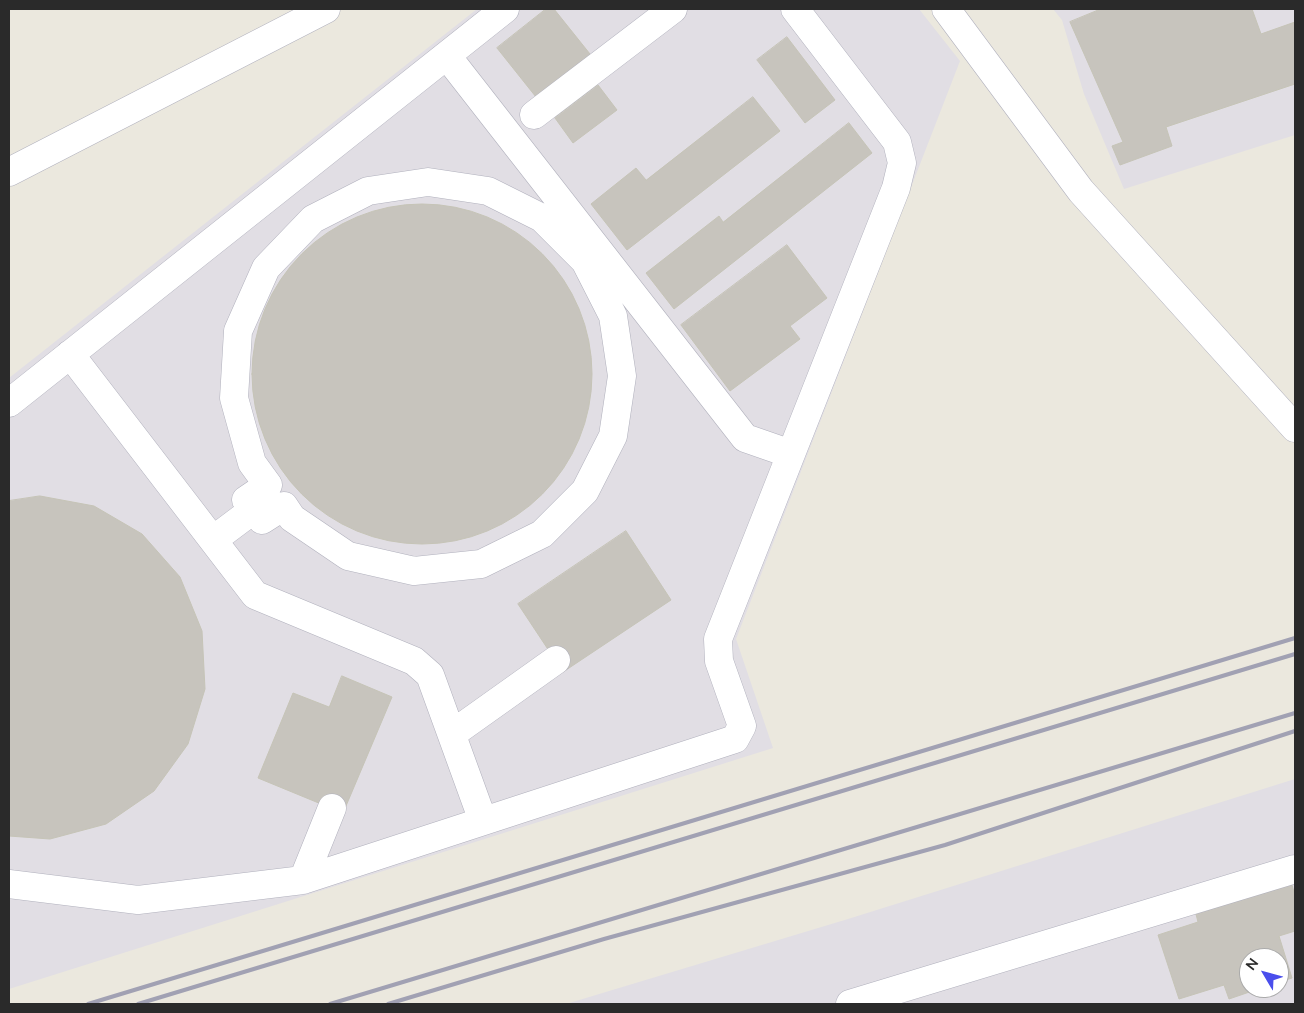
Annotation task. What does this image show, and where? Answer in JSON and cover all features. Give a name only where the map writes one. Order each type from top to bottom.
[{"type":"street","points":[[9,172],[326,9]]},
{"type":"street","points":[[9,403],[506,9]]},
{"type":"street","points":[[534,115],[673,9]]},
{"type":"street","points":[[9,884],[138,900],[303,880],[735,740],[742,726],[718,661],[718,639],[896,188],[902,163],[897,142],[795,9]]},
{"type":"street","points":[[946,9],[1081,191],[1295,428]]},
{"type":"street","points":[[446,56],[746,438],[791,454]]},
{"type":"street","points":[[428,182],[488,191],[542,218],[585,261],[613,316],[622,376],[613,436],[585,491],[542,534],[481,564],[414,572],[348,556],[292,518],[284,506],[262,520],[254,510],[246,500],[268,485],[252,463],[234,398],[238,330],[266,268],[313,219],[368,192],[428,182]]},
{"type":"street","points":[[70,354],[255,595],[414,661],[430,675],[483,821]]},
{"type":"street","points":[[213,540],[254,510]]},
{"type":"street","points":[[452,734],[556,660]]},
{"type":"street","points":[[303,880],[332,808]]},
{"type":"street","points":[[850,1004],[1295,869]]},
{"type":"shaded area","points":[[477,9],[919,9],[960,61],[736,639],[773,748],[9,989],[9,378]]},
{"type":"shaded area","points":[[1053,9],[1295,9],[1295,135],[1124,189],[1084,94],[1062,20]]},
{"type":"shaded area","points":[[1295,779],[1295,1004],[566,1004],[848,919]]},
{"type":"building","points":[[546,9],[554,9],[594,59],[540,102],[497,48]]},
{"type":"building","points":[[1101,9],[1252,9],[1261,34],[1295,22],[1295,84],[1166,127],[1172,146],[1120,165],[1112,146],[1123,142],[1070,22]]},
{"type":"building","points":[[787,37],[835,100],[805,123],[757,60]]},
{"type":"building","points":[[598,85],[617,110],[573,143],[555,118]]},
{"type":"building","points":[[753,97],[780,131],[627,250],[591,204],[636,168],[646,180]]},
{"type":"building","points":[[849,123],[872,153],[674,309],[646,273],[719,216],[723,222]]},
{"type":"building","points":[[422,204],[455,207],[487,217],[516,233],[542,254],[563,280],[579,309],[589,341],[592,374],[589,407],[579,439],[563,468],[542,494],[516,515],[487,531],[455,541],[422,544],[389,541],[357,531],[328,515],[302,494],[281,468],[265,439],[255,407],[252,374],[255,341],[265,309],[281,280],[302,254],[328,233],[357,217],[389,207]]},
{"type":"building","points":[[787,245],[827,298],[790,326],[800,339],[730,391],[681,325]]},
{"type":"building","points":[[40,496],[94,506],[142,534],[180,577],[202,631],[205,689],[188,744],[154,791],[106,824],[50,839],[9,836],[9,501]]},
{"type":"building","points":[[626,531],[671,600],[563,672],[518,604]]},
{"type":"building","points":[[342,676],[392,697],[343,813],[258,778],[293,693],[329,707]]},
{"type":"building","points":[[1291,882],[1295,895],[1295,931],[1279,936],[1283,948],[1239,948],[1239,996],[1229,999],[1224,985],[1179,999],[1158,935],[1198,922],[1196,914]]},
{"type":"building","points":[[1289,968],[1292,978],[1289,979]]},
{"type":"railway","points":[[88,1004],[1295,638]]},
{"type":"railway","points":[[138,1004],[1295,654]]},
{"type":"railway","points":[[330,1004],[1295,713]]},
{"type":"railway","points":[[388,1004],[604,939],[945,845],[1295,731]]}]
